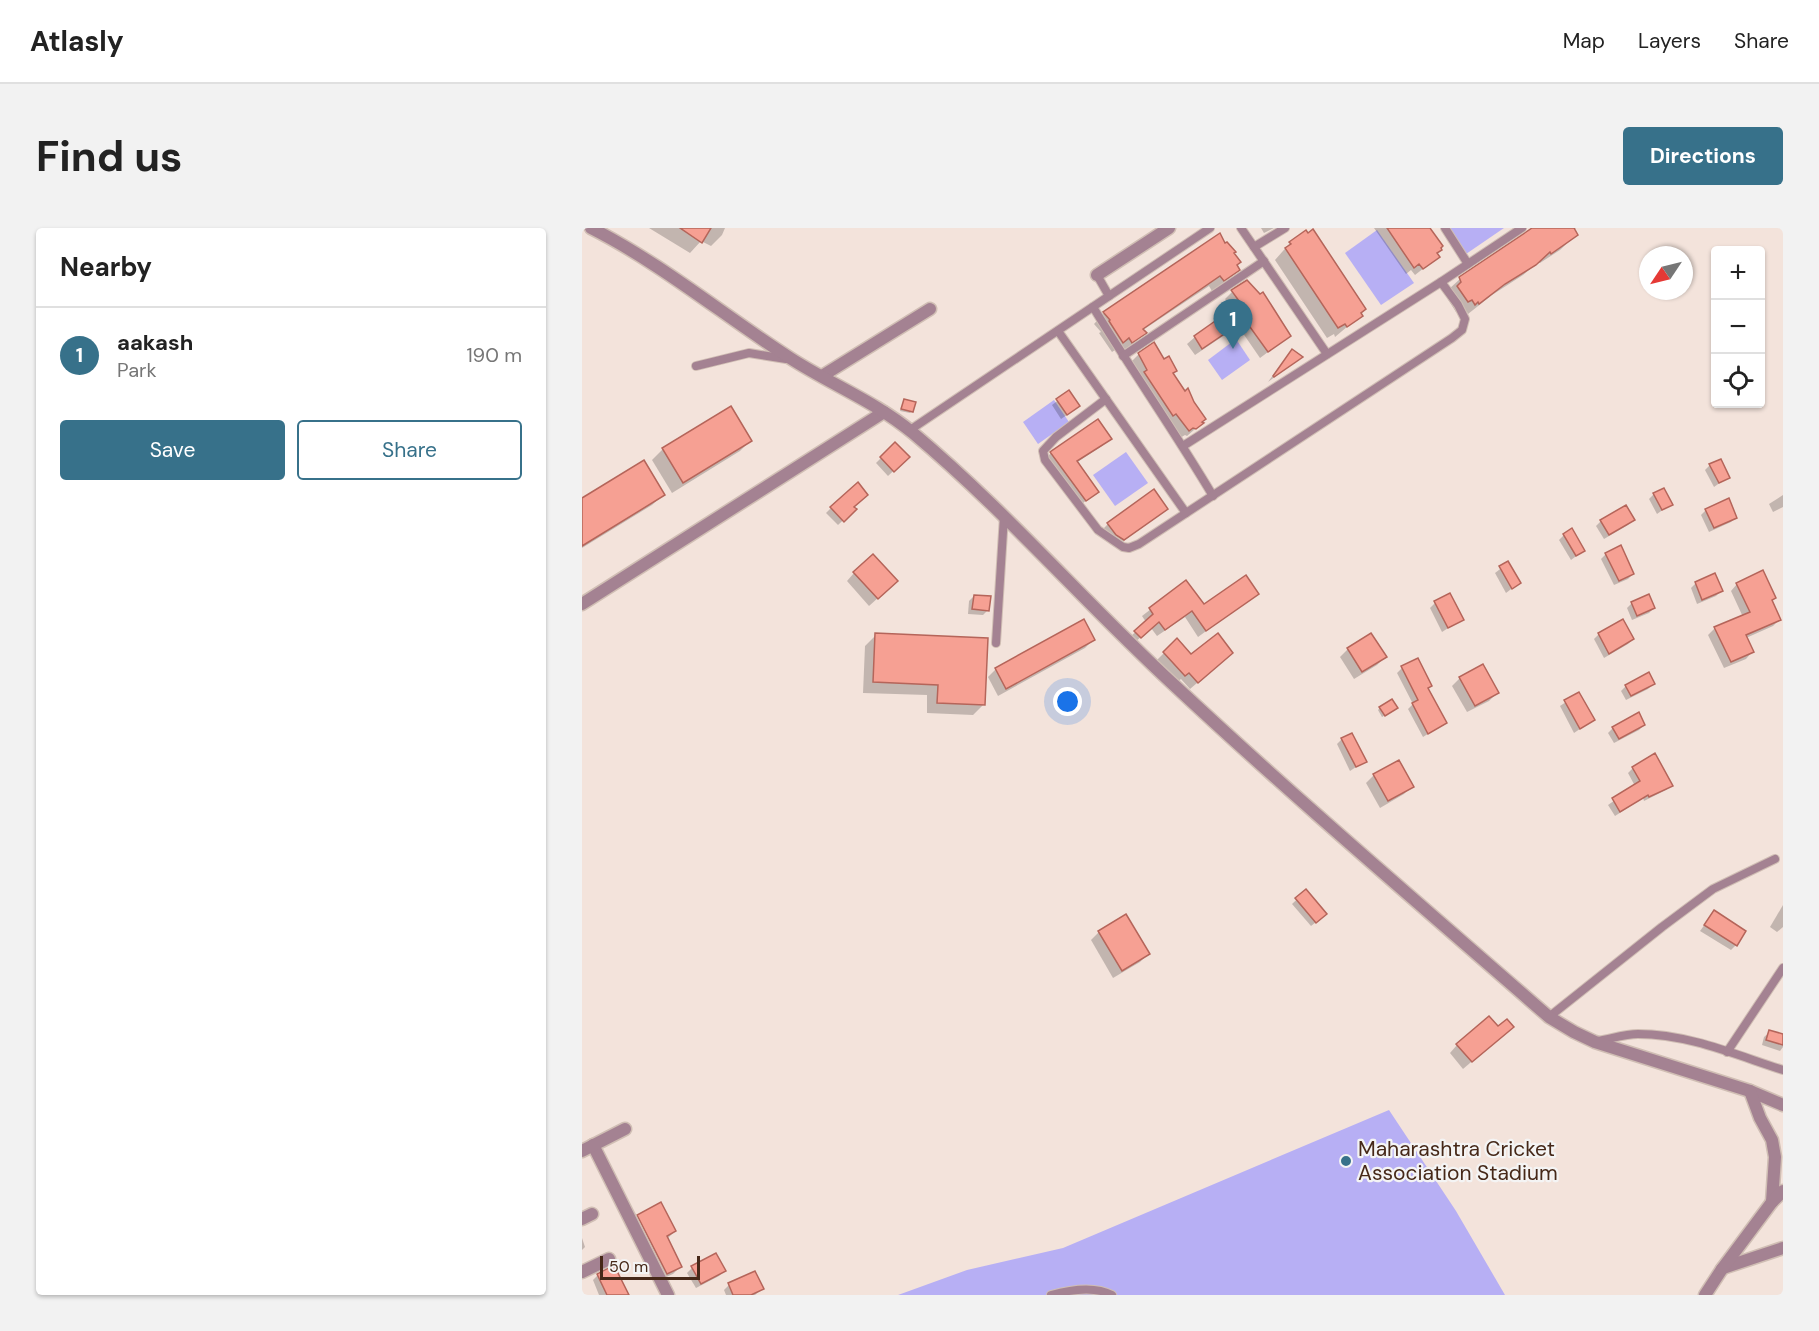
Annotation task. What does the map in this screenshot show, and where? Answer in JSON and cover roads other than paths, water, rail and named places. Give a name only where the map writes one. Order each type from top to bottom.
[{"type":"street","points":[[591,228],[645,258],[793,360],[884,412],[910,430],[1004,516],[1128,643],[1228,736],[1549,1017],[1595,1042],[1750,1091],[1783,1105]]},
{"type":"street","points":[[1097,275],[1169,228]]},
{"type":"street","points":[[822,376],[930,309]]},
{"type":"street","points":[[582,604],[884,412]]},
{"type":"street","points":[[1750,1091],[1760,1118],[1772,1140],[1775,1157],[1772,1202]]},
{"type":"street","points":[[625,1129],[588,1148],[668,1295]]},
{"type":"street","points":[[1705,1295],[1772,1202],[1783,1191]]},
{"type":"street","points":[[1722,1269],[1783,1248]]},
{"type":"street","points":[[582,1272],[609,1259]]},
{"type":"lane","points":[[910,430],[1210,228]]},
{"type":"lane","points":[[1241,228],[1327,354]]},
{"type":"lane","points":[[1254,247],[1285,228]]},
{"type":"lane","points":[[1445,228],[1468,264]]},
{"type":"lane","points":[[1183,446],[1522,228]]},
{"type":"lane","points":[[1123,356],[1264,261]]},
{"type":"lane","points":[[1097,275],[1109,296]]},
{"type":"lane","points":[[1106,399],[1056,437],[1043,451],[1044,460],[1098,530],[1123,547],[1129,548],[1139,544],[1462,330],[1465,319],[1441,282]]},
{"type":"lane","points":[[1093,307],[1183,446],[1212,496]]},
{"type":"lane","points":[[1058,331],[1186,513]]},
{"type":"lane","points":[[696,366],[749,353],[793,360]]},
{"type":"lane","points":[[996,643],[1004,516]]},
{"type":"lane","points":[[1549,1017],[1713,889],[1775,859]]},
{"type":"lane","points":[[1727,1052],[1783,968]]},
{"type":"lane","points":[[1595,1042],[1636,1034],[1692,1041],[1783,1070]]},
{"type":"lane","points":[[1051,1295],[1071,1290],[1107,1292],[1112,1295]]},
{"type":"place","name":"aakash","points":[[1233,349]]},
{"type":"place","name":"Maharashtra Cricket Association Stadium","points":[[1346,1161]]}]
